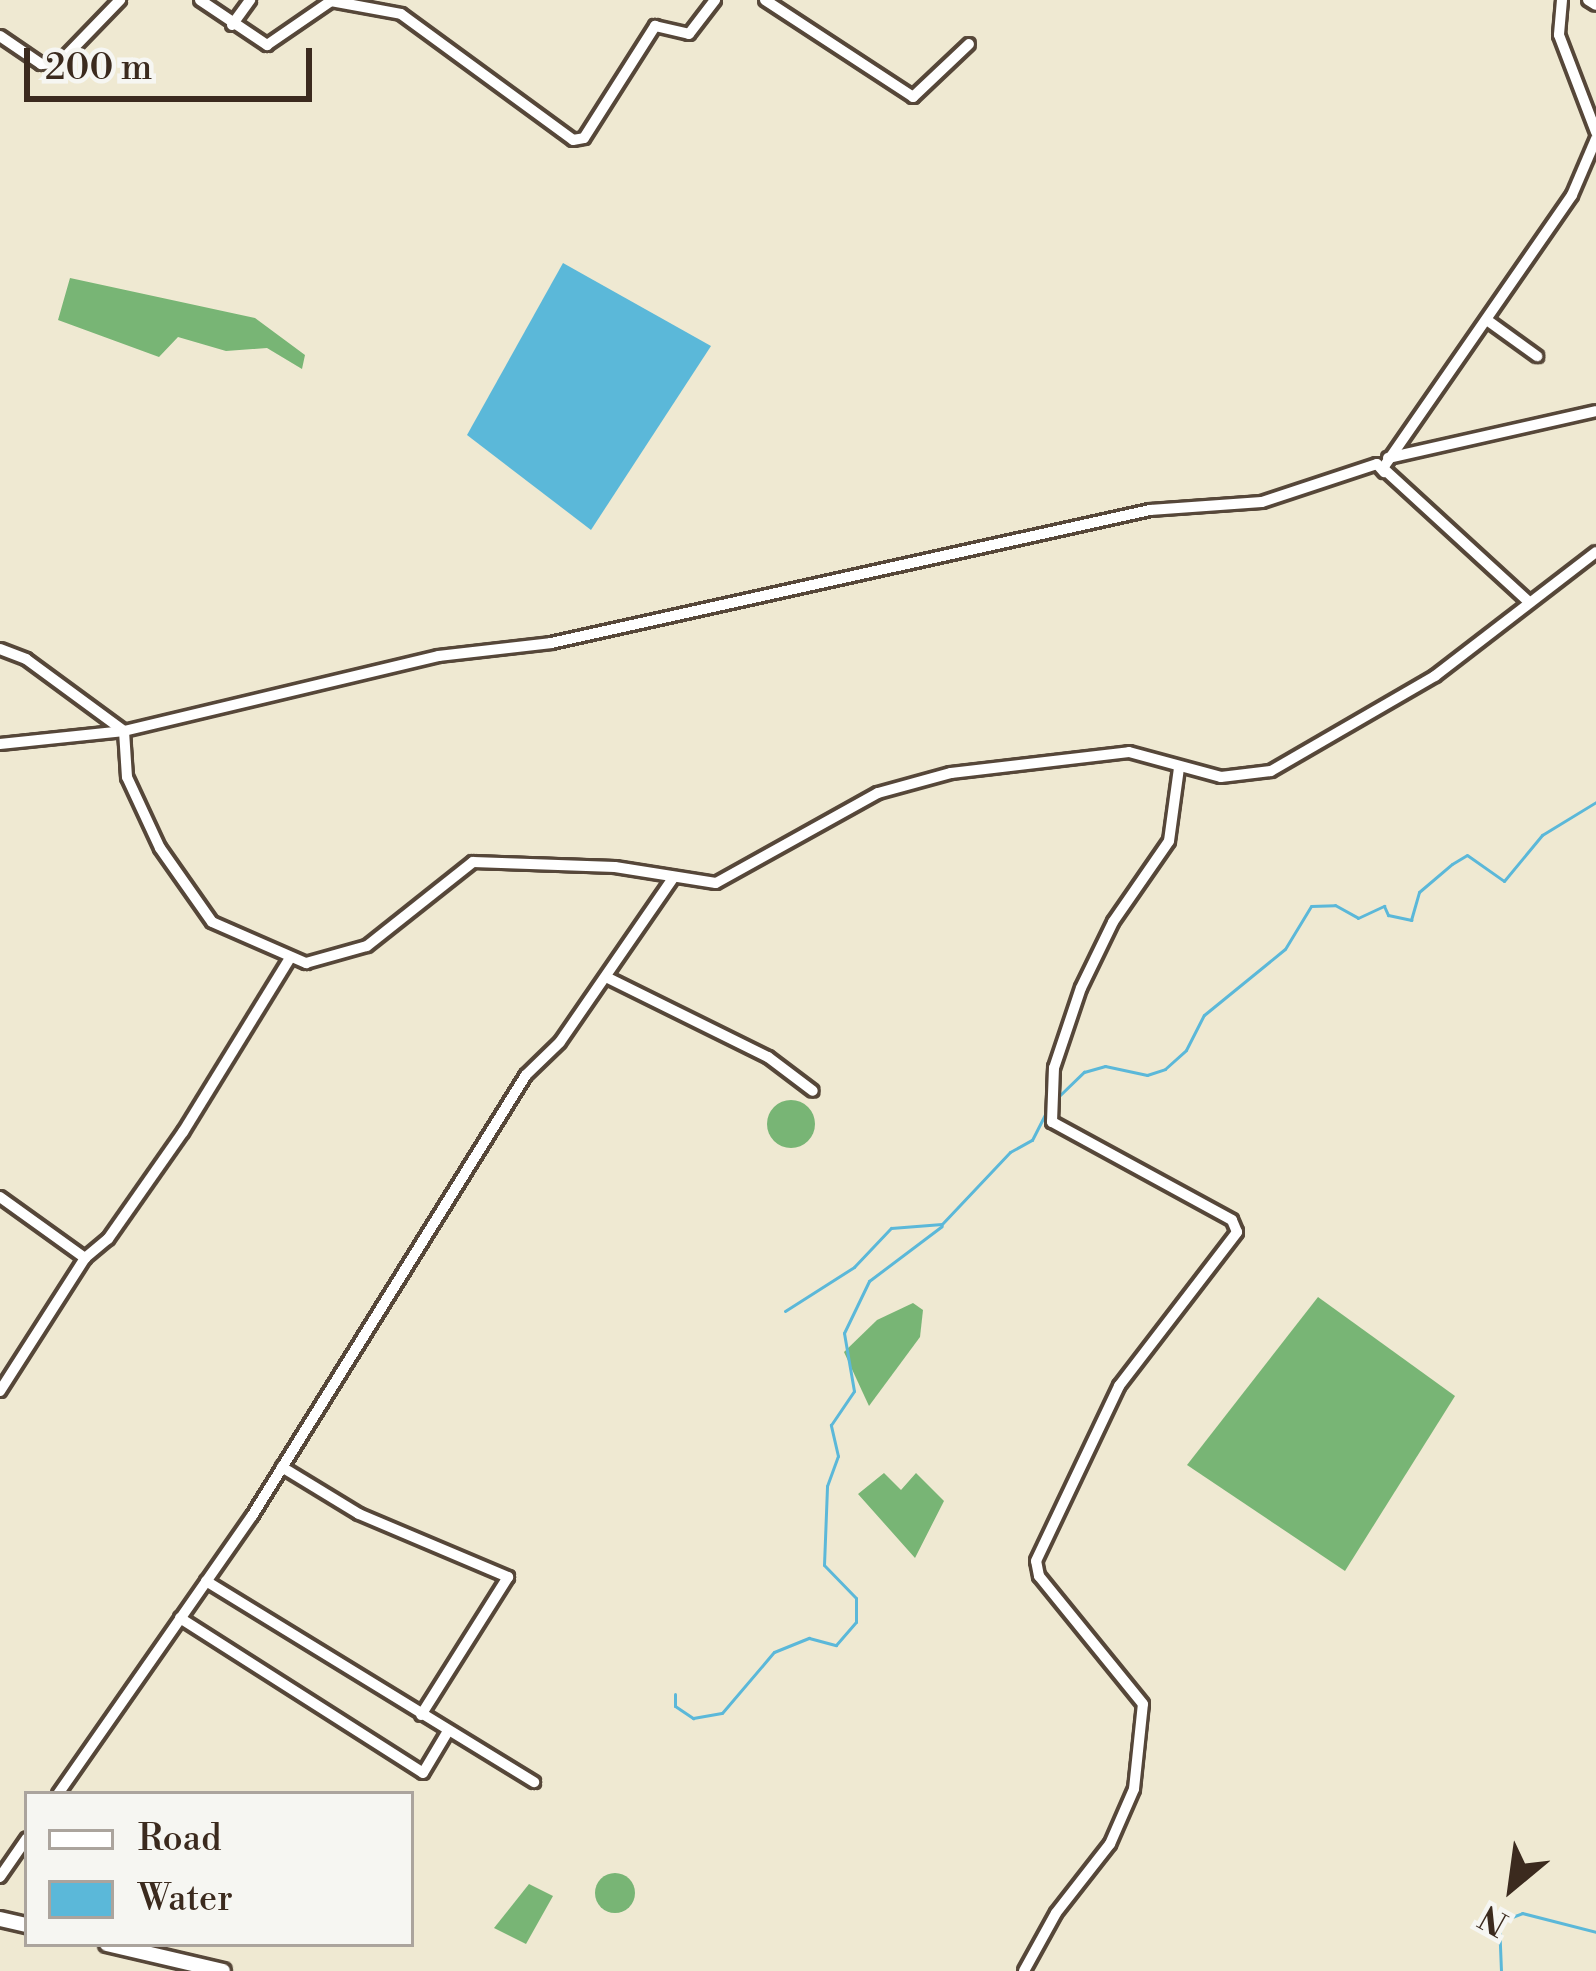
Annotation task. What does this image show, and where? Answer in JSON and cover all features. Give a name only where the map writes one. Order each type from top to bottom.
[{"type":"street","points":[[0,36],[40,64],[59,63],[120,0]]},
{"type":"street","points":[[200,0],[267,45],[331,1],[401,14],[573,140],[584,138],[655,26],[689,34],[715,0]]},
{"type":"street","points":[[232,25],[250,0]]},
{"type":"street","points":[[765,0],[913,97],[969,44]]},
{"type":"street","points":[[1384,472],[1388,458],[1572,195],[1596,135],[1559,35],[1562,0]]},
{"type":"street","points":[[1588,0],[1596,4]]},
{"type":"street","points":[[1487,320],[1537,356]]},
{"type":"street","points":[[1388,458],[1596,411]]},
{"type":"street","points":[[0,744],[124,731],[439,656],[551,643],[1150,510],[1262,502],[1377,464],[1528,602]]},
{"type":"street","points":[[0,649],[26,659],[124,731],[127,777],[160,848],[212,922],[307,963],[367,946],[473,862],[615,867],[674,878],[732,877],[878,793],[951,773],[1129,752],[1220,777],[1271,771],[1435,676],[1596,552]]},
{"type":"street","points":[[1024,1971],[1056,1913],[1110,1844],[1134,1789],[1143,1703],[1039,1576],[1036,1561],[1119,1386],[1237,1232],[1232,1220],[1052,1122],[1054,1068],[1081,988],[1123,905],[1169,841],[1179,768]]},
{"type":"street","points":[[60,1791],[283,1467],[526,1075],[605,977],[674,878]]},
{"type":"street","points":[[0,1391],[86,1258],[108,1239],[183,1132],[290,958]]},
{"type":"street","points":[[605,977],[768,1058],[813,1091]]},
{"type":"street","points":[[0,1197],[86,1258]]},
{"type":"street","points":[[283,1467],[359,1514],[508,1577],[421,1715]]},
{"type":"street","points":[[206,1581],[534,1782]]},
{"type":"street","points":[[180,1618],[423,1773],[448,1731]]},
{"type":"street","points":[[0,1877],[24,1842]]},
{"type":"street","points":[[120,1947],[223,1971]]},
{"type":"green space","points":[[70,278],[255,318],[305,355],[302,369],[267,348],[226,351],[178,337],[159,357],[58,320]]},
{"type":"green space","points":[[791,1100],[808,1107],[815,1124],[808,1141],[791,1148],[774,1141],[767,1124],[774,1107]]},
{"type":"green space","points":[[1318,1297],[1455,1396],[1345,1571],[1187,1465]]},
{"type":"green space","points":[[913,1303],[923,1310],[920,1337],[869,1406],[844,1352],[877,1320]]},
{"type":"green space","points":[[884,1473],[901,1490],[916,1473],[944,1501],[915,1558],[858,1494]]},
{"type":"green space","points":[[615,1873],[629,1879],[635,1893],[629,1907],[615,1913],[601,1907],[595,1893],[601,1879]]},
{"type":"green space","points":[[529,1884],[553,1896],[526,1944],[494,1928]]},
{"type":"water","points":[[563,263],[711,346],[591,530],[467,435]]},
{"type":"waterway","points":[[1059,1096],[1084,1072],[1105,1066],[1147,1075],[1165,1069],[1186,1050],[1204,1015],[1285,949],[1311,906],[1335,905],[1358,918],[1384,906],[1388,915],[1411,920],[1419,892],[1452,864],[1467,855],[1504,881],[1542,835],[1596,802]]},
{"type":"waterway","points":[[785,1311],[854,1267],[891,1228],[942,1224],[1010,1152],[1032,1140],[1046,1113]]},
{"type":"waterway","points":[[675,1694],[675,1706],[693,1718],[722,1713],[774,1652],[809,1638],[836,1645],[856,1622],[856,1598],[824,1565],[827,1486],[838,1456],[831,1425],[854,1391],[844,1333],[869,1281],[942,1226]]},
{"type":"waterway","points":[[1501,1971],[1499,1922],[1522,1913],[1596,1932]]}]
